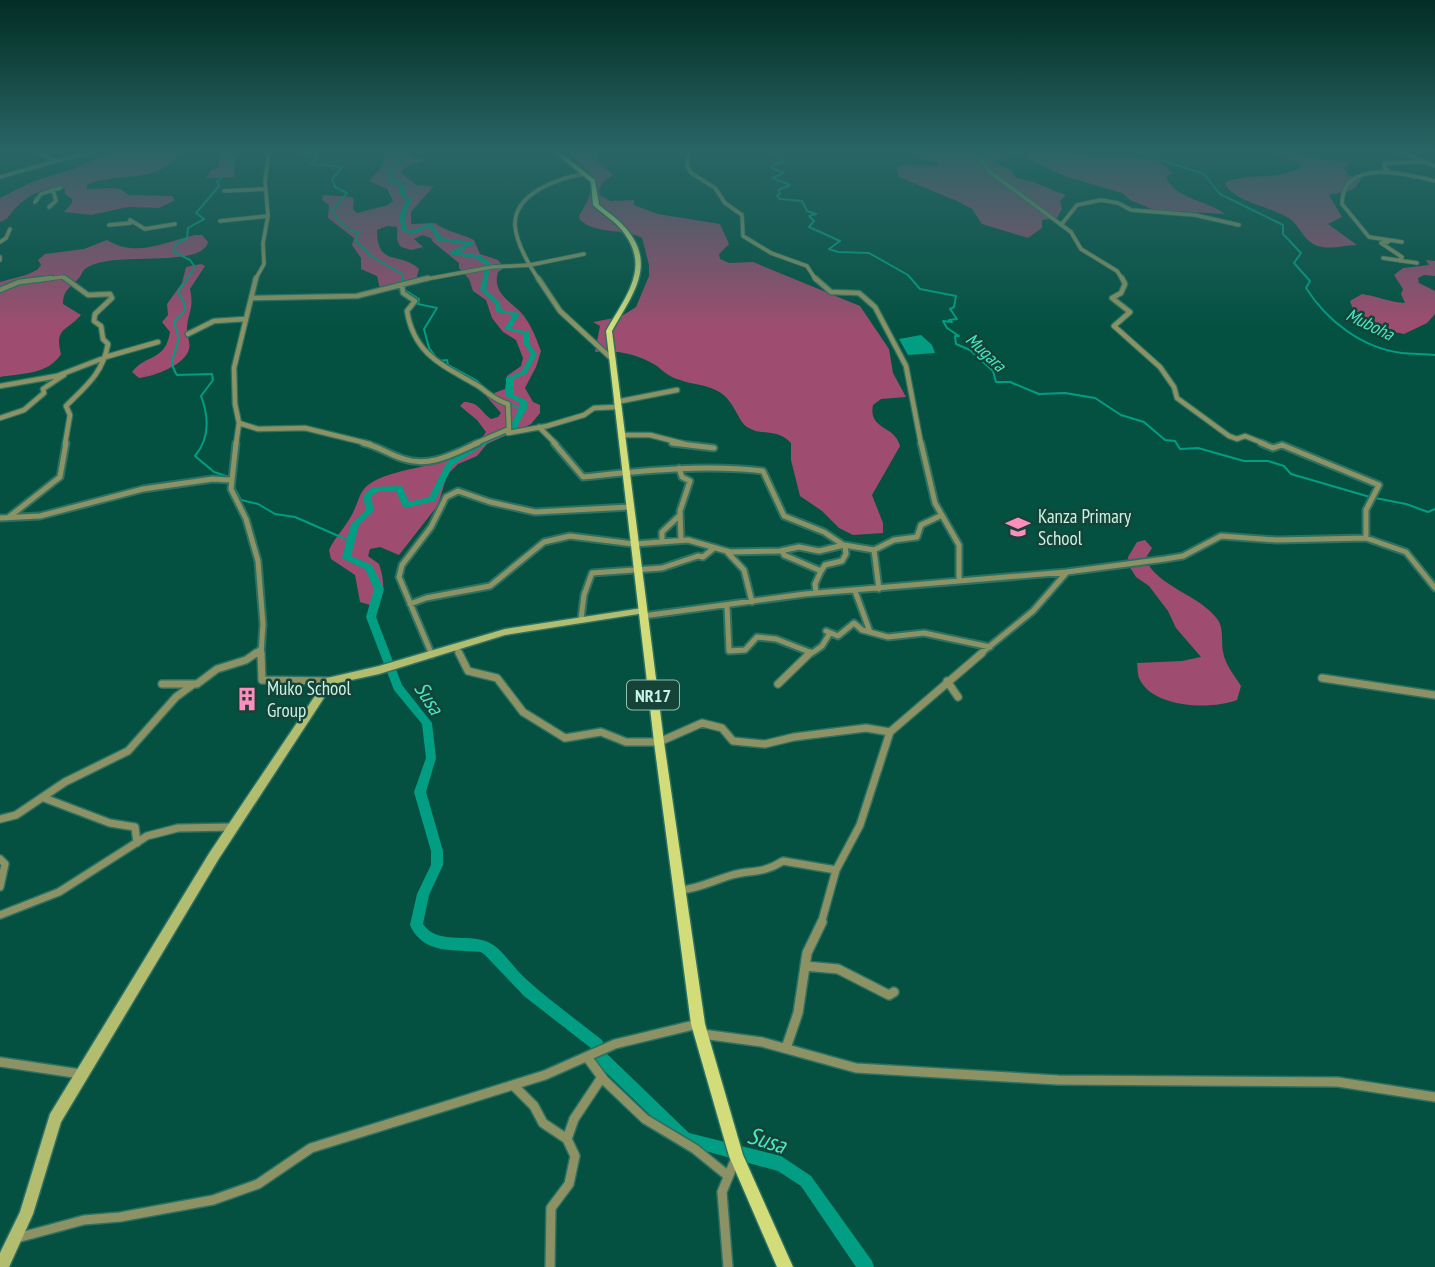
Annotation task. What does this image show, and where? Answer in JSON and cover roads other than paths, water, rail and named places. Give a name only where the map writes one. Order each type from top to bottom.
[{"type":"main road","name":"NR17","points":[[602,210],[620,225],[632,240],[639,261],[636,287],[609,331],[611,358],[678,890],[699,1029],[736,1156],[785,1267]]},
{"type":"main road","points":[[1,1267],[16,1238],[55,1119],[84,1074],[138,978],[233,827],[330,681],[432,655],[497,634],[581,619],[643,613]]},
{"type":"street","points":[[267,210],[263,243],[264,264],[255,281],[234,368],[235,404],[239,423],[230,478],[231,489],[246,519],[258,561],[263,624],[263,681],[330,681]]},
{"type":"street","points":[[520,210],[515,224],[530,265],[560,311],[611,358]]},
{"type":"street","points":[[735,210],[742,215],[743,236],[771,253],[807,266],[819,284],[831,292],[859,293],[874,305],[906,366],[930,482],[942,515],[959,545],[960,579]]},
{"type":"street","points":[[1041,210],[1074,235],[1081,249],[1117,271],[1123,279],[1125,284],[1121,293],[1112,298],[1130,312],[1114,326],[1122,331],[1121,334],[1126,339],[1144,349],[1161,366],[1177,388],[1177,398],[1230,436],[1237,439],[1245,436],[1273,448],[1282,445],[1303,457],[1311,455],[1379,485],[1365,515],[1363,527],[1366,538]]},
{"type":"street","points":[[1061,225],[1070,210]]},
{"type":"street","points":[[1143,210],[1195,215],[1239,225]]},
{"type":"street","points":[[1347,210],[1369,237],[1398,242],[1381,243],[1402,257],[1401,261]]},
{"type":"street","points":[[220,221],[268,216]]},
{"type":"street","points":[[109,225],[130,222],[146,230],[175,224]]},
{"type":"street","points":[[0,243],[10,229]]},
{"type":"street","points":[[252,298],[356,296],[492,267],[530,265],[584,254]]},
{"type":"street","points":[[1383,258],[1417,263]]},
{"type":"street","points":[[0,290],[19,282],[63,277],[88,295],[110,294],[112,298],[95,314],[94,321],[100,326],[103,339],[108,344],[100,374],[66,406],[70,415],[60,477],[9,517]]},
{"type":"street","points":[[402,285],[403,293],[415,301],[408,308],[409,324],[424,352],[432,360],[480,387],[490,398],[508,404],[509,429],[486,441]]},
{"type":"street","points":[[188,334],[214,321],[245,319]]},
{"type":"street","points":[[0,386],[57,376],[106,357],[158,342]]},
{"type":"street","points":[[0,418],[8,417],[34,403],[44,393],[43,389],[68,371]]},
{"type":"street","points":[[239,423],[258,429],[305,428],[380,447],[411,460],[439,460],[515,429],[539,427],[584,415],[594,408],[677,390]]},
{"type":"street","points":[[539,427],[554,441],[559,451],[566,454],[573,469],[583,477],[679,468],[726,467],[763,471],[785,516],[824,532],[844,545]]},
{"type":"street","points":[[621,435],[650,435],[673,443],[714,449]]},
{"type":"street","points":[[679,468],[682,477],[690,481],[683,496],[680,515],[681,540]]},
{"type":"street","points":[[0,518],[40,516],[143,489],[230,478]]},
{"type":"street","points":[[432,655],[399,577],[402,565],[432,527],[446,497],[460,491],[490,502],[535,512],[630,507]]},
{"type":"street","points":[[662,542],[662,532],[680,515]]},
{"type":"street","points":[[410,604],[426,598],[490,586],[544,542],[558,538],[584,536],[634,544],[681,540],[726,552],[782,551],[799,547],[819,551],[844,545],[874,550],[894,540],[917,537],[921,525],[942,515]]},
{"type":"street","points":[[643,613],[727,606],[816,593],[879,590],[960,579],[1067,572],[1183,556],[1221,536],[1277,540],[1366,538],[1406,552],[1435,588]]},
{"type":"street","points":[[816,593],[815,584],[821,571],[825,565],[844,558],[844,545]]},
{"type":"street","points":[[581,619],[584,595],[592,573],[670,568],[690,562],[698,556],[703,557],[714,548]]},
{"type":"street","points":[[874,550],[879,590]]},
{"type":"street","points":[[782,551],[784,555],[821,571]]},
{"type":"street","points":[[726,552],[744,570],[752,602]]},
{"type":"street","points":[[786,1048],[797,1013],[807,954],[819,932],[836,870],[860,825],[890,732],[947,681],[1033,611],[1067,572]]},
{"type":"street","points":[[855,591],[870,632]]},
{"type":"street","points":[[727,606],[729,651],[745,650],[757,636],[776,639],[810,653]]},
{"type":"street","points":[[778,684],[810,653],[822,646],[828,632],[838,636],[854,624],[870,632],[901,638],[923,632],[990,647]]},
{"type":"street","points":[[456,647],[468,671],[498,678],[523,712],[565,738],[601,732],[626,742],[659,742],[702,723],[722,728],[733,741],[765,744],[826,732],[866,728],[890,732]]},
{"type":"street","points":[[0,819],[16,815],[65,782],[128,751],[176,697],[217,669],[246,660],[261,649]]},
{"type":"street","points":[[1322,678],[1435,695]]},
{"type":"street","points":[[947,681],[957,697]]},
{"type":"street","points":[[162,684],[191,686]]},
{"type":"street","points":[[44,798],[110,823],[135,827],[136,842]]},
{"type":"street","points":[[0,915],[40,903],[63,892],[136,842],[160,831],[183,826],[233,827]]},
{"type":"street","points":[[0,859],[5,864],[0,887]]},
{"type":"street","points":[[678,890],[694,889],[731,875],[767,871],[783,861],[836,870]]},
{"type":"street","points":[[805,966],[821,964],[836,968],[889,995],[894,992]]},
{"type":"street","points":[[16,1238],[84,1220],[120,1217],[213,1200],[258,1184],[311,1148],[513,1085],[615,1044],[699,1029],[786,1048],[856,1068],[1058,1080],[1338,1082],[1435,1097]]},
{"type":"street","points":[[587,1057],[602,1077],[645,1119],[695,1149],[727,1175]]},
{"type":"street","points":[[0,1062],[84,1074]]},
{"type":"street","points":[[568,1139],[574,1119],[602,1077]]},
{"type":"street","points":[[513,1085],[532,1105],[541,1121],[568,1139],[574,1152],[575,1170],[562,1198],[551,1208],[550,1267]]},
{"type":"street","points":[[728,1267],[722,1200],[727,1175],[733,1168],[736,1156]]},
{"type":"waterway","points":[[198,210],[196,213],[204,219],[188,228],[187,238],[176,244],[174,252],[190,260],[195,267],[178,292],[185,304],[185,310],[174,322],[178,338],[173,365],[177,375],[212,374],[213,380],[201,396],[206,412],[206,435],[195,456],[214,472],[229,477]]},
{"type":"waterway","points":[[333,210],[343,225],[358,233],[356,241],[371,256],[402,274],[403,282]]},
{"type":"waterway","name":"Susa","points":[[405,210],[402,216],[405,231],[414,232],[430,225],[440,240],[472,243],[452,253],[477,256],[489,264],[483,290],[498,303],[498,311],[517,314],[507,329],[527,333],[526,343],[534,354],[525,372],[510,378],[510,396],[523,402],[524,406],[512,429],[488,439],[450,464],[432,499],[406,505],[399,488],[375,489],[367,496],[370,511],[355,524],[346,557],[369,567],[379,589],[371,617],[398,687],[427,723],[431,758],[420,792],[437,851],[437,865],[423,894],[416,925],[427,938],[445,943],[481,946],[489,950],[529,991],[597,1045]]},
{"type":"waterway","name":"Mugara","points":[[807,210],[816,214],[809,216],[814,221],[809,227],[840,241],[829,249],[869,253],[908,275],[920,289],[956,296],[954,307],[950,309],[957,319],[949,320],[952,322],[943,321],[947,328],[959,336],[955,336],[956,344],[970,350],[993,371],[996,382],[1010,382],[1039,394],[1065,393],[1095,398],[1121,415],[1144,422],[1165,440],[1175,441],[1180,449],[1198,448],[1244,461],[1268,461],[1284,466],[1291,474],[1370,497]]},
{"type":"waterway","name":"Muboha","points":[[1253,210],[1283,225],[1283,234],[1301,253],[1294,263],[1310,281],[1306,288],[1335,322],[1360,339],[1387,350],[1435,355]]},
{"type":"waterway","points":[[405,287],[405,290],[419,299],[418,304],[437,308],[424,329],[429,348],[439,361],[447,360],[448,365],[477,381],[490,393]]},
{"type":"waterway","points":[[500,399],[522,410]]},
{"type":"waterway","points":[[234,487],[241,500],[258,504],[275,514],[295,517],[350,541]]},
{"type":"waterway","name":"Mugara","points":[[1375,498],[1406,504],[1428,512],[1435,509]]},
{"type":"waterway","name":"Susa","points":[[600,1057],[685,1139],[781,1164],[806,1181],[866,1267]]},
{"type":"place","name":"Kanza Primary School","points":[[1018,527]]},
{"type":"place","name":"Muko School Group","points":[[247,699]]}]
